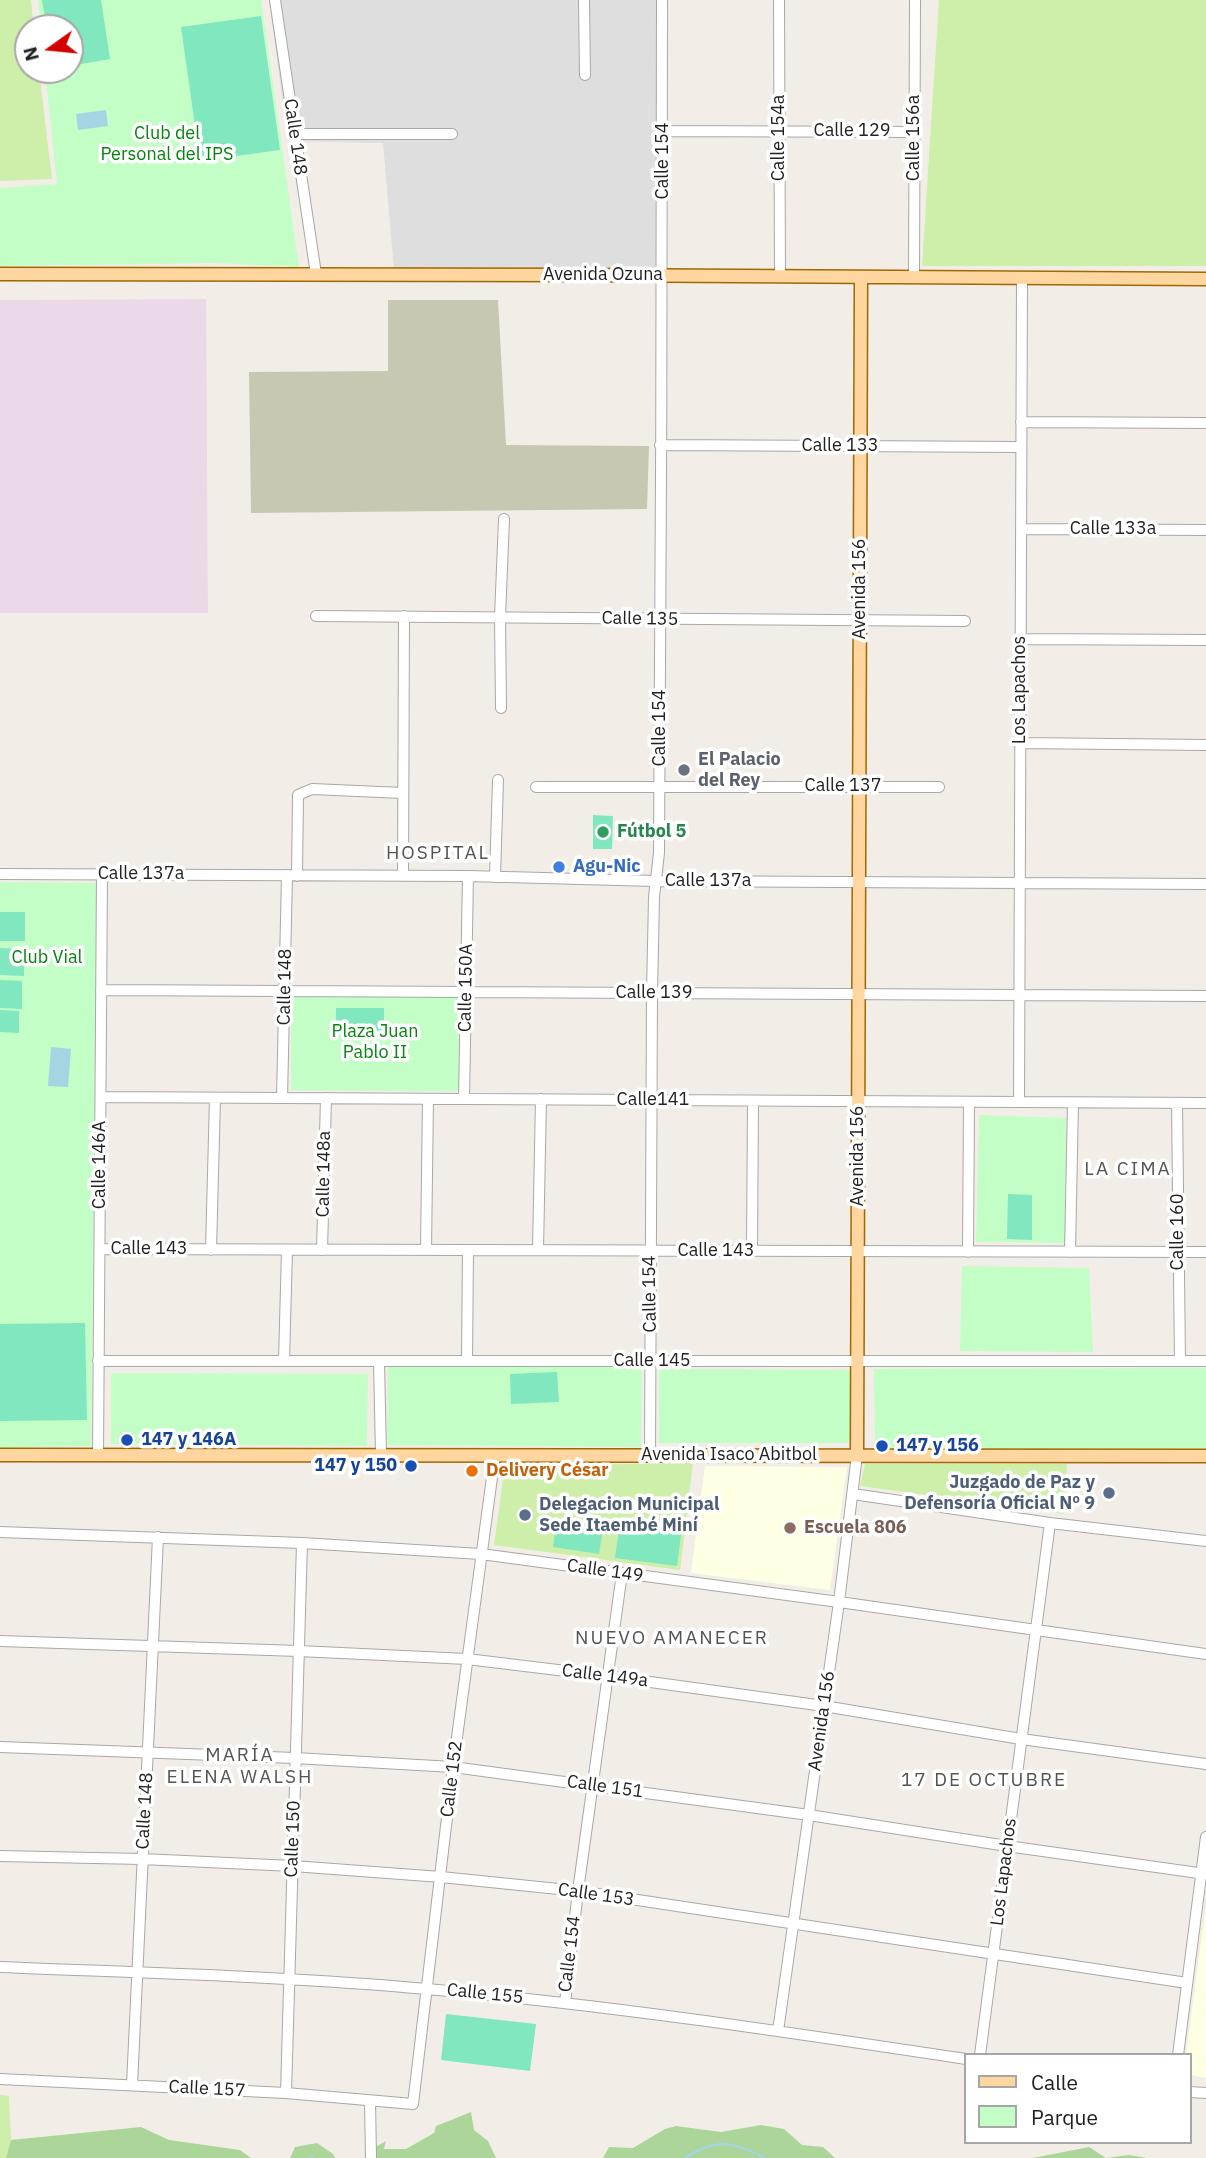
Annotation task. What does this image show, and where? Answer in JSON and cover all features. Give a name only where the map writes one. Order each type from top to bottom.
[{"type":"main road","name":"Avenida Ozuna","points":[[0,274],[1206,279]]},
{"type":"main road","name":"Avenida 156","points":[[857,1455],[861,277]]},
{"type":"main road","name":"Avenida Isaco Abitbol","points":[[0,1455],[1206,1457]]},
{"type":"street","name":"Calle 148","points":[[275,0],[316,274]]},
{"type":"street","points":[[583,0],[585,75]]},
{"type":"street","name":"Calle 154","points":[[650,1455],[652,993],[654,897],[659,853],[663,0]]},
{"type":"street","name":"Calle 154a","points":[[779,0],[780,276]]},
{"type":"street","name":"Calle 156a","points":[[914,277],[915,0]]},
{"type":"street","name":"Calle 129","points":[[663,131],[914,132]]},
{"type":"street","points":[[295,134],[452,134]]},
{"type":"street","name":"Los Lapachos","points":[[1019,1102],[1022,278]]},
{"type":"street","points":[[1021,422],[1206,423]]},
{"type":"street","name":"Calle 133","points":[[660,445],[1021,447]]},
{"type":"street","points":[[502,708],[500,617],[503,519]]},
{"type":"street","name":"Calle 133a","points":[[1021,529],[1206,530]]},
{"type":"street","name":"Calle 135","points":[[316,615],[965,621]]},
{"type":"street","points":[[403,876],[404,616]]},
{"type":"street","points":[[1020,639],[1206,640]]},
{"type":"street","points":[[1020,743],[1206,744]]},
{"type":"street","points":[[495,877],[498,780]]},
{"type":"street","name":"Calle 137","points":[[536,788],[939,786]]},
{"type":"street","name":"Calle 148","points":[[282,1098],[285,991],[298,795],[312,789],[403,793]]},
{"type":"street","name":"Calle 137a","points":[[0,874],[1206,884]]},
{"type":"street","name":"Calle 146A","points":[[98,1455],[102,874]]},
{"type":"street","name":"Calle 150A","points":[[464,1099],[468,876]]},
{"type":"street","name":"Calle 139","points":[[101,990],[1206,996]]},
{"type":"street","name":"Calle141","points":[[101,1097],[1206,1103]]},
{"type":"street","points":[[211,1250],[215,1098]]},
{"type":"street","name":"Calle 148a","points":[[322,1250],[326,1098]]},
{"type":"street","points":[[426,1250],[428,1099]]},
{"type":"street","points":[[538,1250],[541,1100]]},
{"type":"street","points":[[752,1251],[753,1101]]},
{"type":"street","points":[[968,1252],[969,1102]]},
{"type":"street","points":[[1070,1252],[1073,1103]]},
{"type":"street","name":"Calle 160","points":[[1177,1103],[1180,1361]]},
{"type":"street","name":"Calle 143","points":[[100,1249],[1206,1252]]},
{"type":"street","points":[[284,1361],[287,1250]]},
{"type":"street","points":[[467,1361],[468,1250]]},
{"type":"street","name":"Calle 145","points":[[98,1361],[1206,1361]]},
{"type":"street","points":[[379,1361],[381,1455]]},
{"type":"street","name":"Calle 152","points":[[414,2104],[453,1767],[495,1455]]},
{"type":"street","name":"Avenida 156","points":[[778,2031],[857,1455]]},
{"type":"street","points":[[853,1494],[1206,1541]]},
{"type":"street","name":"Los Lapachos","points":[[980,2053],[1050,1522]]},
{"type":"street","name":"Calle 149","points":[[0,1532],[302,1543],[481,1554],[839,1601],[1206,1654]]},
{"type":"street","name":"Calle 148","points":[[132,2085],[158,1537]]},
{"type":"street","name":"Calle 150","points":[[286,2093],[302,1543]]},
{"type":"street","name":"Calle 154","points":[[565,2003],[622,1573]]},
{"type":"street","name":"Calle 149a","points":[[0,1641],[467,1659],[824,1706],[1021,1739],[1206,1764]]},
{"type":"street","name":"Calle 151","points":[[0,1747],[453,1767],[809,1815],[1204,1874]]},
{"type":"street","points":[[1178,2053],[1204,1874],[1206,1837]]},
{"type":"street","name":"Calle 153","points":[[0,1856],[293,1866],[440,1877],[578,1892],[1187,1983]]},
{"type":"street","name":"Calle 155","points":[[0,1967],[289,1978],[428,1989],[565,2003],[964,2059]]},
{"type":"street","name":"Calle 157","points":[[0,2079],[286,2093],[414,2104]]},
{"type":"street","points":[[370,2101],[371,2158]]},
{"type":"shaded area","points":[[269,0],[658,0],[663,274],[394,270],[383,143],[288,141]]},
{"type":"shaded area","points":[[206,299],[208,613],[0,613],[0,300]]},
{"type":"shaded area","points":[[388,300],[498,300],[506,445],[649,446],[647,509],[251,513],[249,372],[388,371]]},
{"type":"shaded area","points":[[705,1466],[847,1467],[830,1590],[691,1573]]},
{"type":"shaded area","points":[[1206,1904],[1206,2078],[1192,2075],[1192,2053],[1186,2053]]},
{"type":"green space","points":[[0,0],[31,0],[32,14],[14,14],[14,84],[41,84],[52,179],[0,181]]},
{"type":"green space","name":"Club del Personal del IPS","points":[[38,0],[261,0],[299,267],[214,263],[0,266],[0,188],[57,184],[46,84],[84,84],[84,14],[40,14]]},
{"type":"green space","points":[[42,0],[101,0],[110,59],[84,64],[84,14],[44,14]]},
{"type":"green space","points":[[939,0],[1206,0],[1206,266],[922,266]]},
{"type":"green space","points":[[261,16],[280,150],[200,161],[181,27]]},
{"type":"green space","name":"Fútbol 5","points":[[593,815],[613,816],[612,849],[593,849]]},
{"type":"green space","name":"Club Vial","points":[[0,882],[97,883],[91,1446],[0,1448]]},
{"type":"green space","points":[[0,912],[25,912],[25,941],[0,941]]},
{"type":"green space","points":[[0,948],[24,949],[24,976],[0,975]]},
{"type":"green space","points":[[0,980],[22,981],[22,1009],[0,1008]]},
{"type":"green space","name":"Plaza Juan Pablo II","points":[[291,994],[458,994],[459,1091],[291,1090]]},
{"type":"green space","points":[[336,1008],[384,1008],[384,1034],[336,1035]]},
{"type":"green space","points":[[0,1010],[19,1011],[19,1033],[0,1032]]},
{"type":"green space","points":[[979,1115],[1066,1118],[1065,1243],[976,1242]]},
{"type":"green space","points":[[1008,1194],[1032,1195],[1032,1240],[1007,1239]]},
{"type":"green space","points":[[962,1266],[1089,1268],[1093,1352],[960,1351]]},
{"type":"green space","points":[[85,1323],[87,1420],[0,1421],[0,1324]]},
{"type":"green space","points":[[388,1365],[642,1367],[641,1447],[387,1445]]},
{"type":"green space","points":[[1206,1368],[1206,1448],[875,1449],[874,1369]]},
{"type":"green space","points":[[659,1369],[852,1370],[852,1443],[659,1443]]},
{"type":"green space","points":[[557,1372],[559,1402],[511,1404],[510,1374]]},
{"type":"green space","points":[[111,1373],[368,1374],[367,1446],[111,1444]]},
{"type":"green space","points":[[693,1463],[680,1570],[494,1545],[505,1466]]},
{"type":"green space","points":[[865,1464],[1067,1464],[1064,1514],[860,1486]]},
{"type":"green space","points":[[556,1521],[603,1528],[599,1554],[553,1547]]},
{"type":"green space","points":[[620,1521],[682,1528],[677,1566],[615,1558]]},
{"type":"green space","points":[[446,2014],[536,2024],[530,2071],[441,2060]]},
{"type":"green space","points":[[0,2095],[9,2096],[11,2140],[6,2158],[0,2158]]},
{"type":"green space","points":[[471,2112],[474,2130],[488,2141],[496,2158],[367,2158],[370,2150],[386,2141],[384,2149],[406,2149],[434,2133],[436,2126]]},
{"type":"green space","points":[[761,2125],[784,2129],[802,2145],[823,2147],[835,2158],[603,2158],[609,2147],[633,2148],[665,2129],[676,2126],[721,2132]]},
{"type":"green space","points":[[141,2127],[169,2140],[240,2150],[251,2158],[6,2158],[11,2140]]},
{"type":"green space","points":[[317,2143],[335,2158],[290,2158],[295,2147]]},
{"type":"green space","points":[[1089,2147],[1106,2158],[1033,2158]]},
{"type":"green space","points":[[1129,2155],[1147,2158],[1106,2158]]},
{"type":"water","points":[[106,110],[108,126],[78,130],[76,114]]},
{"type":"water","points":[[51,1047],[71,1049],[68,1087],[48,1086]]},
{"type":"waterway","points":[[685,2158],[706,2147],[725,2144],[743,2148],[765,2158]]},
{"type":"place","name":"El Palacio del Rey","points":[[684,770]]},
{"type":"place","name":"Fútbol 5","points":[[603,832]]},
{"type":"place","name":"Agu-Nic","points":[[559,867]]},
{"type":"place","name":"147 y 146A","points":[[127,1440]]},
{"type":"place","name":"147 y 156","points":[[882,1446]]},
{"type":"place","name":"147 y 150","points":[[411,1466]]},
{"type":"place","name":"Delivery César","points":[[472,1471]]},
{"type":"place","name":"Juzgado de Paz y Defensoría Oficial Nº 9","points":[[1109,1493]]},
{"type":"place","name":"Delegacion Municipal Sede Itaembé Miní","points":[[525,1515]]},
{"type":"place","name":"Escuela 806","points":[[790,1528]]},
{"type":"district","name":"HOSPITAL","points":[[438,854]]},
{"type":"district","name":"LA CIMA","points":[[1128,1170]]},
{"type":"district","name":"NUEVO AMANECER","points":[[672,1639]]},
{"type":"district","name":"MARÍA ELENA WALSH","points":[[240,1767]]},
{"type":"district","name":"17 DE OCTUBRE","points":[[984,1781]]}]
